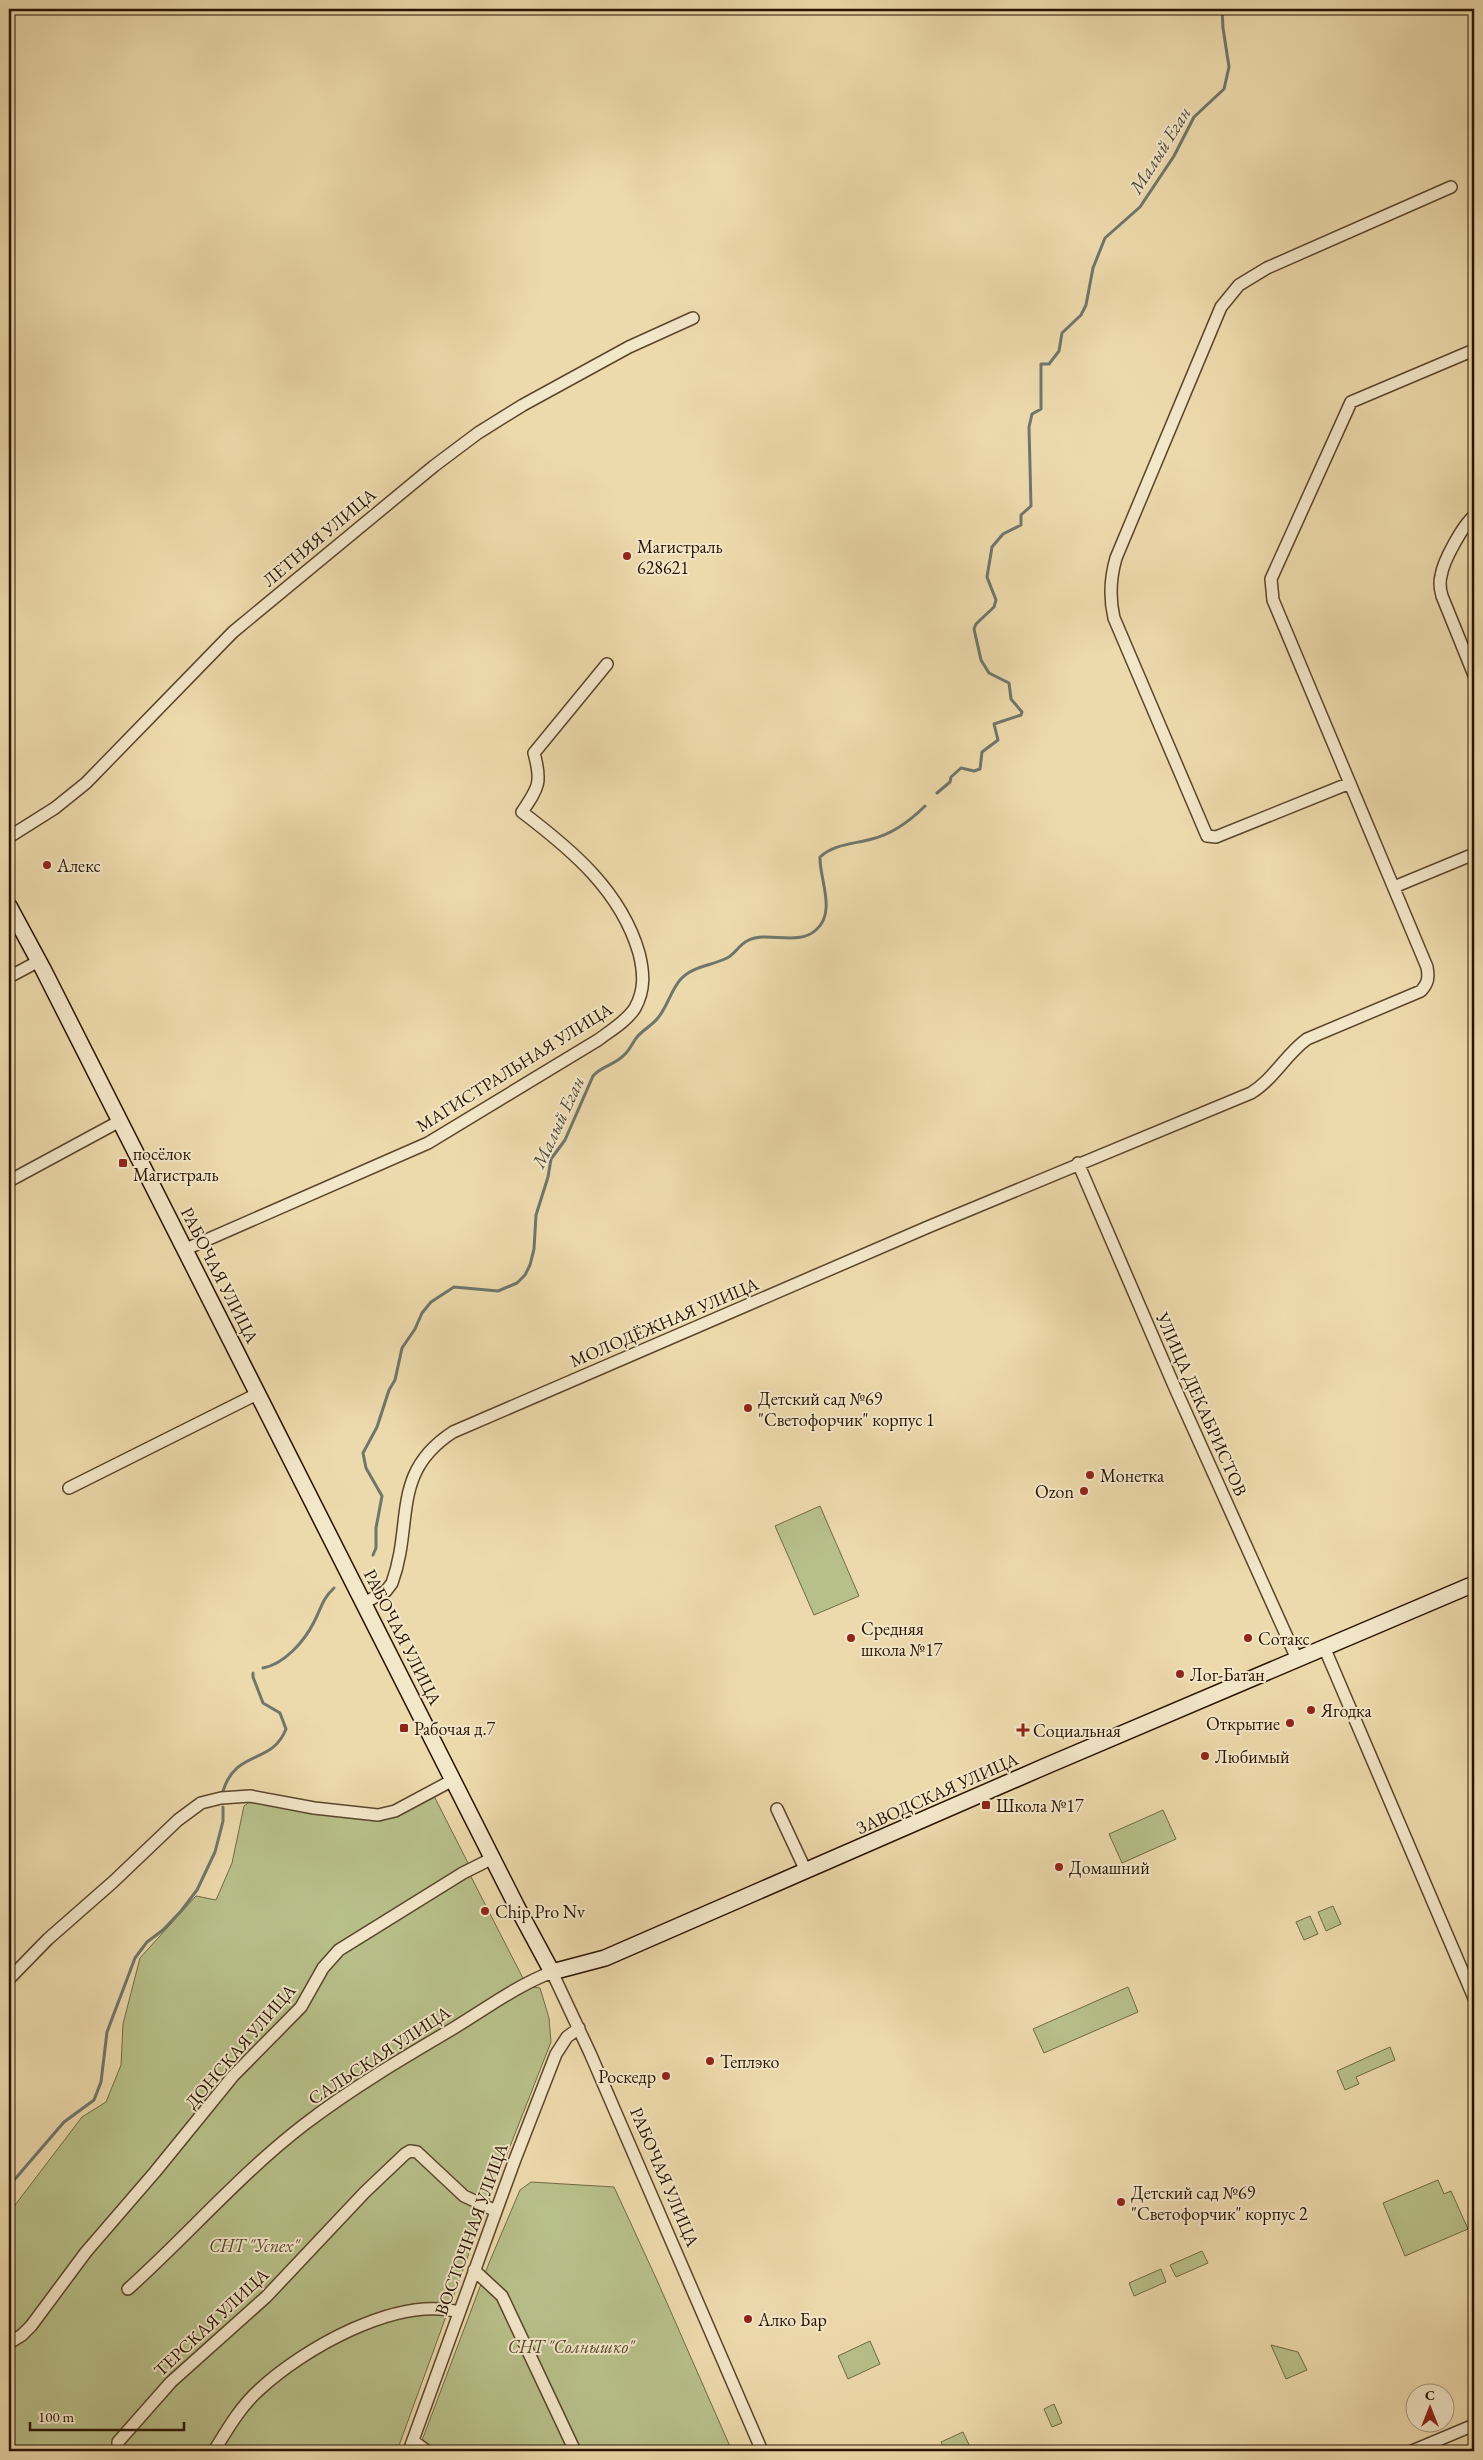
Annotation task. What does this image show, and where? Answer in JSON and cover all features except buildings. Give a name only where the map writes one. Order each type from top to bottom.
[{"type":"street","points":[[1350,783],[1216,837],[1207,836],[1114,618],[1110,602],[1112,573],[1116,558],[1221,307],[1239,285],[1267,268],[1451,187]]},
{"type":"street","name":"ЛЕТНЯЯ УЛИЦА","points":[[9,837],[55,808],[86,783],[233,632],[434,466],[478,433],[532,400],[629,347],[693,318]]},
{"type":"street","name":"МОЛОДЁЖНАЯ УЛИЦА","points":[[364,1603],[382,1594],[392,1583],[410,1488],[416,1467],[432,1447],[453,1432],[1078,1163],[1251,1093],[1261,1087],[1299,1045],[1421,991],[1427,984],[1429,977],[1427,967],[1273,600],[1271,579],[1351,402],[1474,350]]},
{"type":"street","points":[[1474,516],[1465,527],[1450,554],[1441,573],[1440,584],[1442,596],[1474,674]]},
{"type":"street","name":"МАГИСТРАЛЬНАЯ УЛИЦА","points":[[186,1249],[428,1143],[598,1040],[621,1023],[634,1009],[643,989],[643,967],[628,924],[614,900],[599,880],[574,854],[522,812],[536,792],[539,781],[534,753],[607,664]]},
{"type":"street","points":[[1394,887],[1474,854]]},
{"type":"street","name":"РАБОЧАЯ УЛИЦА","points":[[9,906],[186,1249],[453,1780],[552,1972],[579,2028],[762,2451]]},
{"type":"street","points":[[9,978],[39,961]]},
{"type":"street","points":[[9,1181],[120,1121]]},
{"type":"street","name":"УЛИЦА ДЕКАБРИСТОВ","points":[[1078,1163],[1175,1388],[1297,1659]]},
{"type":"street","points":[[69,1488],[259,1393]]},
{"type":"street","name":"ЗАВОДСКАЯ УЛИЦА","points":[[552,1972],[606,1958],[1474,1584]]},
{"type":"street","points":[[1324,1647],[1474,1998]]},
{"type":"street","points":[[9,1979],[48,1939],[190,1810],[211,1800],[236,1797],[266,1798],[314,1808],[378,1815],[395,1811],[453,1780]]},
{"type":"street","points":[[777,1809],[806,1871]]},
{"type":"street","name":"ДОНСКАЯ УЛИЦА","points":[[9,2343],[22,2335],[31,2326],[86,2252],[240,2069],[281,2030],[301,2007],[330,1958],[339,1950],[442,1886],[493,1858]]},
{"type":"street","name":"САЛЬСКАЯ УЛИЦА","points":[[128,2289],[167,2254],[259,2163],[304,2124],[375,2074],[519,1985],[552,1972]]},
{"type":"street","name":"ВОСТОЧНАЯ УЛИЦА","points":[[411,2446],[496,2210],[556,2054],[567,2037],[579,2028]]},
{"type":"street","name":"ТЕРСКАЯ УЛИЦА","points":[[118,2451],[116,2447],[118,2442],[171,2382],[266,2297],[359,2197],[404,2154],[410,2151],[417,2152],[464,2196],[496,2210]]},
{"type":"street","points":[[474,2270],[502,2296],[575,2451]]},
{"type":"street","points":[[214,2451],[231,2423],[259,2389],[310,2352],[357,2327],[383,2317],[435,2309],[459,2312]]},
{"type":"street","points":[[1412,2451],[1474,2425]]},
{"type":"street","points":[[411,2446],[427,2451]]},
{"type":"green space","points":[[820,1506],[859,1596],[814,1615],[775,1526]]},
{"type":"green space","name":"СНТ \"Успех\"","points":[[433,1794],[469,1865],[466,1867],[527,1986],[540,1988],[549,2018],[551,2042],[480,2223],[397,2451],[9,2451],[9,2213],[82,2117],[106,2102],[121,2065],[123,2024],[140,1958],[196,1896],[216,1900],[232,1863],[244,1806],[252,1800],[313,1812],[382,1821]]},
{"type":"green space","points":[[1163,1810],[1176,1839],[1122,1863],[1109,1834]]},
{"type":"green space","points":[[1333,1906],[1341,1924],[1326,1931],[1318,1912]]},
{"type":"green space","points":[[1310,1916],[1318,1934],[1304,1940],[1296,1922]]},
{"type":"green space","points":[[1128,1987],[1138,2012],[1044,2053],[1033,2029]]},
{"type":"green space","points":[[1390,2047],[1395,2060],[1356,2077],[1359,2084],[1345,2090],[1337,2071]]},
{"type":"green space","points":[[1438,2180],[1444,2194],[1451,2191],[1468,2229],[1405,2256],[1383,2203]]},
{"type":"green space","name":"СНТ \"Солнышко\"","points":[[531,2182],[614,2187],[732,2451],[418,2451],[489,2263],[520,2190]]},
{"type":"green space","points":[[1202,2251],[1208,2263],[1176,2277],[1170,2265]]},
{"type":"green space","points":[[1161,2269],[1166,2282],[1134,2296],[1129,2283]]},
{"type":"green space","points":[[870,2341],[880,2364],[848,2379],[838,2356]]},
{"type":"green space","points":[[1271,2345],[1298,2352],[1307,2370],[1286,2379]]},
{"type":"green space","points":[[1054,2404],[1062,2423],[1052,2427],[1044,2409]]},
{"type":"green space","points":[[963,2432],[972,2451],[945,2451],[941,2442]]},
{"type":"waterway","name":"Малый Еган","points":[[937,793],[950,782],[951,777],[961,768],[974,771],[980,769],[982,752],[998,740],[994,724],[1021,715],[1022,712],[1011,699],[1009,683],[989,673],[981,660],[974,629],[976,624],[994,607],[996,600],[987,577],[992,547],[1003,534],[1021,525],[1021,515],[1031,506],[1029,427],[1032,414],[1041,409],[1041,364],[1049,364],[1059,351],[1062,333],[1081,315],[1086,305],[1093,268],[1105,238],[1140,207],[1174,156],[1194,117],[1224,89],[1229,67],[1222,9]]},
{"type":"waterway","name":"Малый Еган","points":[[373,1555],[376,1548],[376,1528],[382,1496],[366,1468],[363,1453],[377,1427],[389,1390],[395,1380],[402,1348],[415,1329],[422,1313],[431,1302],[454,1287],[498,1291],[517,1283],[525,1275],[534,1249],[536,1215],[548,1177],[551,1159],[565,1140],[593,1076],[626,1053],[637,1037],[660,1015],[680,980],[685,975],[727,958],[744,943],[755,938],[800,937],[816,930],[822,923],[826,905],[820,857],[832,849],[887,834],[914,816],[925,806]]},
{"type":"waterway","name":"Малый Еган","points":[[263,1668],[271,1666],[293,1651],[310,1630],[324,1600],[334,1588]]},
{"type":"waterway","name":"Малый Еган","points":[[223,1791],[236,1769],[245,1762],[272,1748],[280,1740],[286,1729],[280,1713],[263,1703],[253,1673]]},
{"type":"waterway","name":"Малый Еган","points":[[9,2186],[64,2122],[94,2100],[101,2082],[107,2032],[135,1958],[147,1942],[163,1930],[181,1911],[197,1890],[215,1852],[223,1821],[223,1807]]},
{"type":"place","name":"Магистраль 628621","points":[[627,556]]},
{"type":"place","name":"Алекс","points":[[47,865]]},
{"type":"place","name":"посёлок Магистраль","points":[[123,1163]]},
{"type":"place","name":"Детский сад №69 \"Светофорчик\" корпус 1","points":[[748,1408]]},
{"type":"place","name":"Монетка","points":[[1090,1475]]},
{"type":"place","name":"Ozon","points":[[1084,1491]]},
{"type":"place","name":"Средняя школа №17","points":[[851,1638]]},
{"type":"place","name":"Сотакс","points":[[1248,1638]]},
{"type":"place","name":"Лог-Батан","points":[[1180,1674]]},
{"type":"place","name":"Ягодка","points":[[1311,1710]]},
{"type":"place","name":"Открытие","points":[[1290,1723]]},
{"type":"place","name":"Рабочая д.7","points":[[404,1728]]},
{"type":"place","name":"Социальная","points":[[1023,1730]]},
{"type":"place","name":"Любимый","points":[[1205,1756]]},
{"type":"place","name":"Школа №17","points":[[986,1805]]},
{"type":"place","name":"Домашний","points":[[1059,1867]]},
{"type":"place","name":"Chip Pro Nv","points":[[485,1911]]},
{"type":"place","name":"Теплэко","points":[[710,2061]]},
{"type":"place","name":"Роскедр","points":[[666,2076]]},
{"type":"place","name":"Детский сад №69 \"Светофорчик\" корпус 2","points":[[1121,2202]]},
{"type":"place","name":"Алко Бар","points":[[748,2319]]}]
